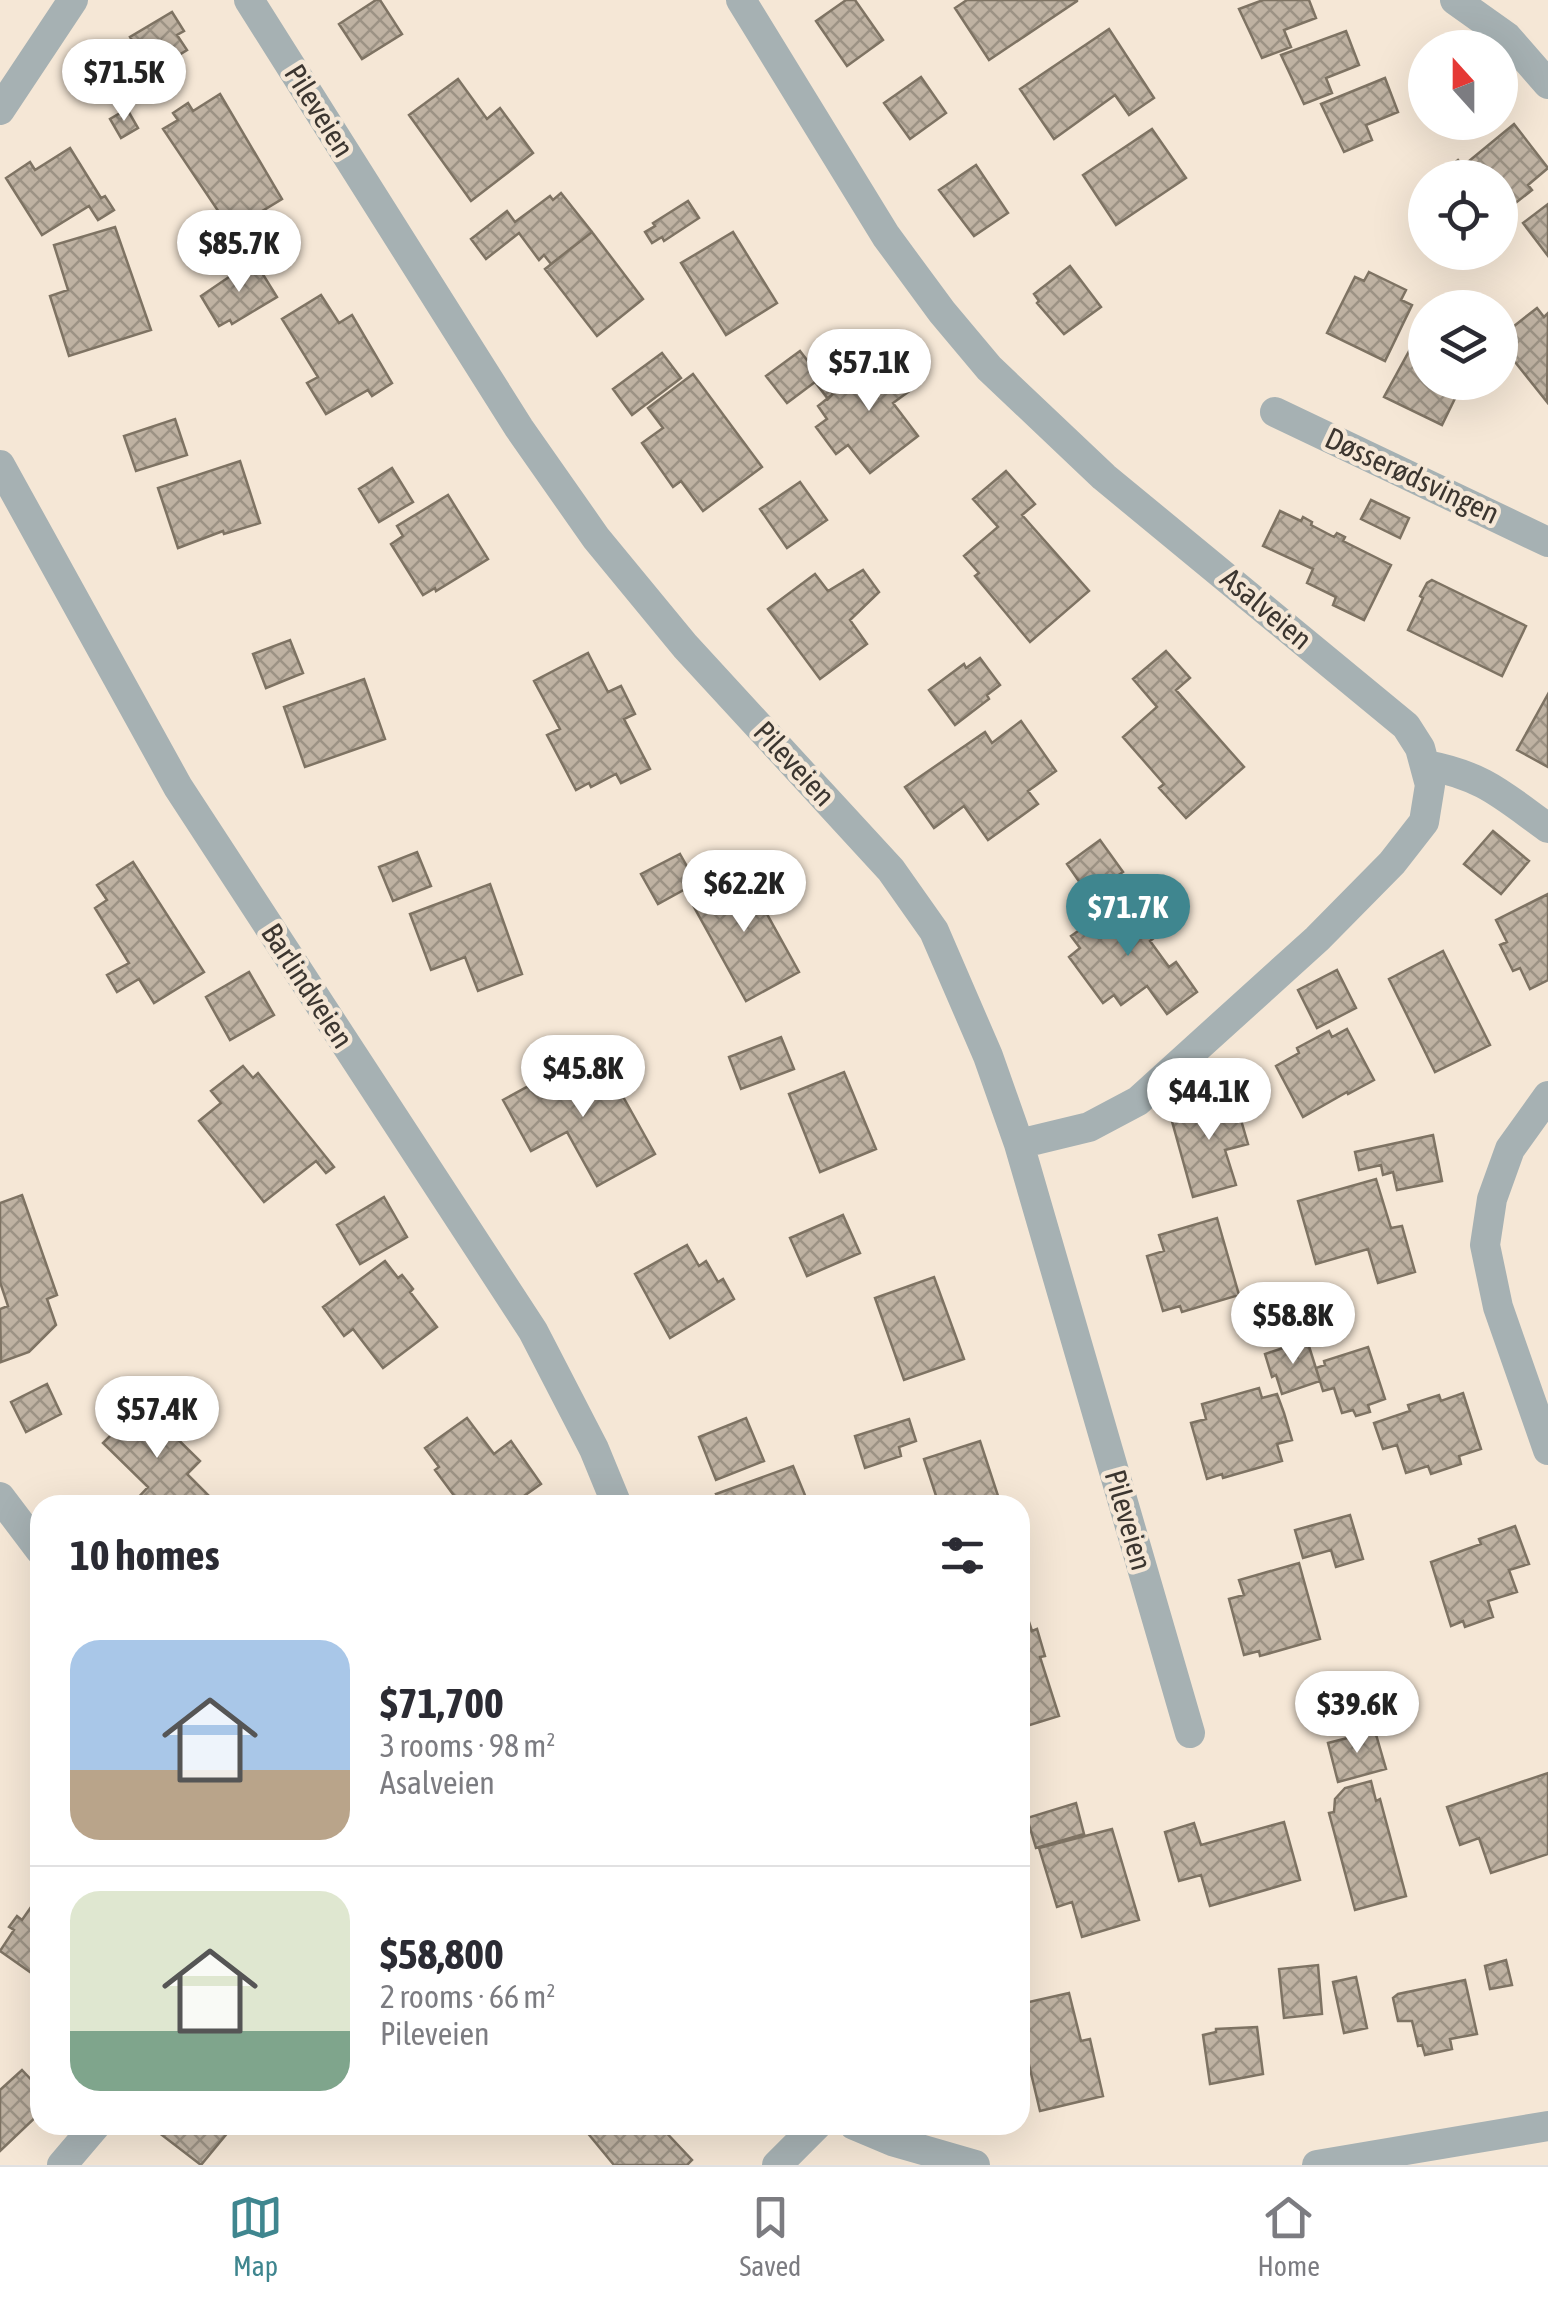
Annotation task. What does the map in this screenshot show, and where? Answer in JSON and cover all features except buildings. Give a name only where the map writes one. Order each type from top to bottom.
[{"type":"street","points":[[0,110],[73,0]]},
{"type":"street","name":"Pileveien","points":[[249,0],[519,428],[596,538],[685,646],[891,870],[934,931],[988,1056],[1019,1144],[1190,1733]]},
{"type":"street","name":"Asalveien","points":[[740,0],[886,236],[989,368],[1104,478],[1406,726],[1426,765]]},
{"type":"street","points":[[1455,0],[1507,38],[1548,84]]},
{"type":"street","name":"Døsserødsvingen","points":[[1276,412],[1548,542]]},
{"type":"street","name":"Barlindveien","points":[[0,464],[178,787],[533,1331],[594,1448],[613,1495]]},
{"type":"street","points":[[1019,1144],[1089,1127],[1138,1101],[1317,939],[1392,864],[1424,822],[1430,786],[1426,765],[1482,780],[1548,828]]},
{"type":"street","points":[[1548,1096],[1510,1149],[1492,1199],[1485,1246],[1498,1307],[1548,1450]]},
{"type":"street","points":[[0,1497],[30,1537]]},
{"type":"street","points":[[1318,2165],[1548,2126]]},
{"type":"street","points":[[62,2165],[88,2135]]},
{"type":"street","points":[[777,2165],[807,2135]]},
{"type":"street","points":[[878,2135],[975,2165]]}]
